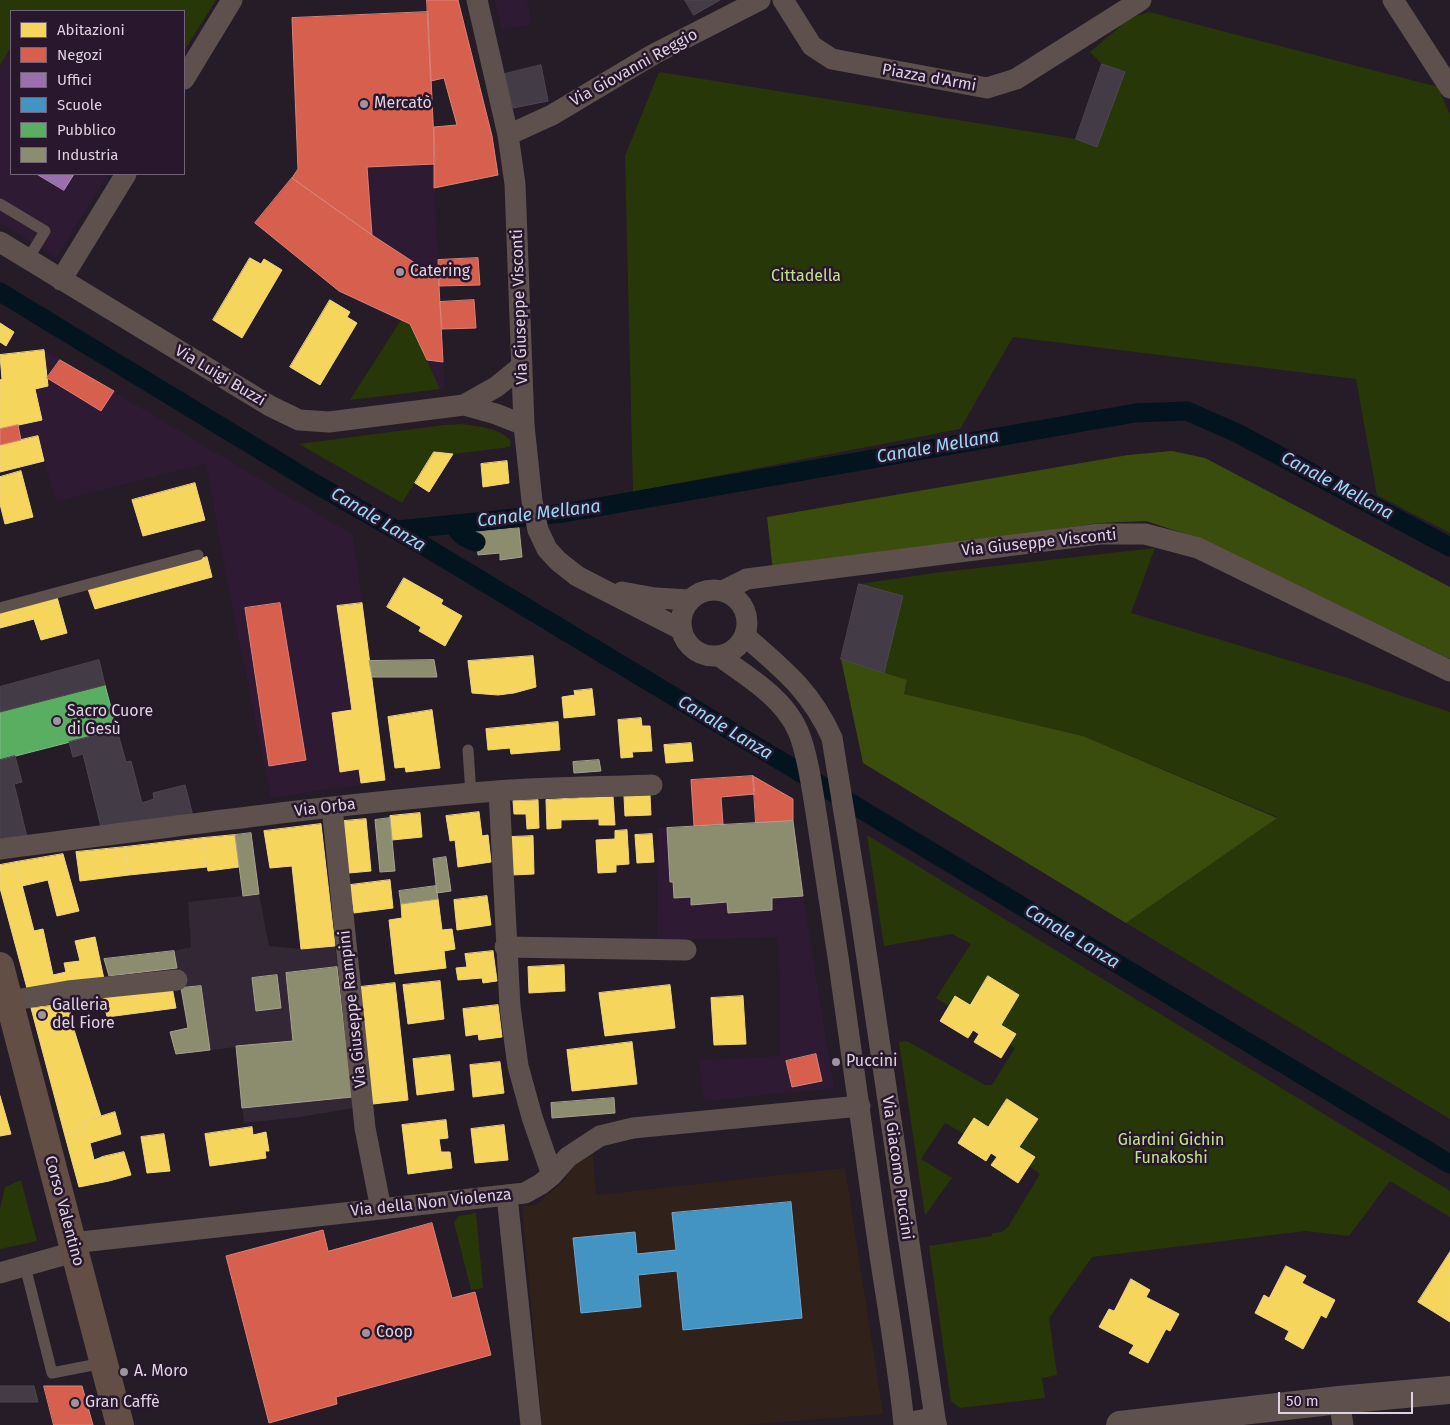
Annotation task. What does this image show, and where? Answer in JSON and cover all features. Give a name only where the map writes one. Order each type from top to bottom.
[{"type":"main road","name":"Corso Valentino","points":[[0,966],[120,1423]]},
{"type":"street","points":[[185,77],[232,0]]},
{"type":"street","name":"Via Giuseppe Visconti","points":[[477,0],[508,135],[515,184],[524,425],[532,501],[538,530],[548,549],[558,561],[577,576],[682,630]]},
{"type":"street","name":"Via Giovanni Reggio","points":[[508,135],[552,115],[654,54],[760,0]]},
{"type":"street","name":"Piazza d'Armi","points":[[783,0],[812,46],[832,59],[924,78],[987,88],[1016,79],[1141,0]]},
{"type":"street","points":[[1393,0],[1449,85]]},
{"type":"street","points":[[62,280],[125,175]]},
{"type":"street","name":"Via Luigi Buzzi","points":[[0,242],[270,406],[300,420],[329,422],[464,405],[496,414],[524,425]]},
{"type":"street","name":"Via Luigi Buzzi","points":[[464,405],[496,386],[522,366]]},
{"type":"street","name":"Via Giuseppe Visconti","points":[[723,590],[747,579],[1100,534],[1145,534],[1198,548],[1450,671]]},
{"type":"street","name":"Via Giuseppe Visconti","points":[[746,611],[758,590],[779,576]]},
{"type":"street","name":"Via Giuseppe Visconti","points":[[600,587],[655,598],[690,600]]},
{"type":"street","points":[[708,590],[723,590],[741,602],[746,611],[748,628],[739,646],[719,656],[709,656],[700,653],[685,640],[681,620],[684,609],[690,600],[698,594],[708,590]]},
{"type":"street","name":"Via Giacomo Puccini","points":[[745,636],[795,681],[811,699],[823,718],[832,738],[860,911],[934,1425]]},
{"type":"street","name":"Via Giacomo Puccini","points":[[719,656],[755,682],[776,702],[790,718],[798,732],[804,751],[832,916],[876,1227],[900,1380],[904,1425]]},
{"type":"street","name":"Via Orba","points":[[0,849],[332,807],[499,790],[652,784]]},
{"type":"street","points":[[499,790],[505,947],[510,1007],[518,1066],[532,1117],[552,1175]]},
{"type":"street","name":"Via Giuseppe Rampini","points":[[332,807],[365,1128],[381,1209]]},
{"type":"street","points":[[832,916],[860,911]]},
{"type":"street","points":[[505,947],[686,950]]},
{"type":"street","points":[[9,1001],[68,991],[177,980]]},
{"type":"street","name":"Via della Non Violenza","points":[[0,1273],[25,1266],[73,1247],[525,1193],[552,1175],[568,1157],[600,1136],[633,1128],[860,1106]]},
{"type":"street","points":[[507,1196],[531,1425]]},
{"type":"street","points":[[1120,1425],[1341,1412],[1450,1390]]},
{"type":"street","points":[[914,1425],[925,1423],[934,1425]]},
{"type":"lane","points":[[0,204],[44,231],[28,259]]},
{"type":"lane","points":[[0,608],[198,554]]},
{"type":"lane","points":[[468,750],[471,793]]},
{"type":"lane","points":[[25,1266],[52,1374],[104,1363]]},
{"type":"shaded area","points":[[495,0],[527,0],[532,24],[502,30]]},
{"type":"shaded area","points":[[10,49],[10,175],[107,175],[56,258],[0,223],[0,66]]},
{"type":"shaded area","points":[[435,164],[434,188],[445,389],[440,389],[410,324],[339,291],[255,223],[292,178],[372,235],[367,167]]},
{"type":"shaded area","points":[[44,350],[353,535],[385,781],[271,798],[229,591],[206,463],[56,502],[44,461],[0,472],[0,355]]},
{"type":"shaded area","points":[[793,821],[834,1088],[704,1101],[699,1060],[780,1056],[779,937],[657,940],[658,828]]},
{"type":"shaded area","points":[[259,894],[269,946],[301,949],[335,946],[353,1108],[300,1117],[244,1123],[236,1047],[176,1054],[170,1032],[188,1027],[174,951],[191,947],[188,902]]},
{"type":"shaded area","points":[[593,1155],[596,1195],[845,1168],[883,1414],[744,1425],[542,1425],[522,1207],[537,1204],[564,1181],[574,1166],[583,1159]]},
{"type":"green space","points":[[0,0],[216,0],[185,49],[185,10],[10,10],[10,49],[0,66]]},
{"type":"green space","name":"Cittadella","points":[[1149,12],[1438,87],[1450,115],[1450,533],[1377,495],[1356,379],[1013,337],[960,429],[633,492],[625,156],[659,72],[1076,139],[1102,64],[1090,52],[1129,19]]},
{"type":"green space","points":[[401,320],[410,324],[440,389],[350,400]]},
{"type":"green space","points":[[462,424],[495,430],[511,441],[510,447],[453,454],[434,452],[402,503],[299,444],[444,425]]},
{"type":"green space","points":[[1172,451],[1205,458],[1450,587],[1450,659],[1201,539],[1146,521],[1099,523],[773,571],[767,517],[1128,455]]},
{"type":"green space","points":[[1155,548],[1131,613],[1351,679],[1450,712],[1450,1119],[1126,923],[1277,817],[1083,736],[904,694],[907,681],[841,659],[859,584],[934,573]]},
{"type":"green space","points":[[841,659],[907,680],[904,694],[1083,736],[1277,818],[1126,923],[863,763]]},
{"type":"green space","name":"Giardini Gichin Funakoshi","points":[[867,835],[1450,1191],[1450,1217],[1390,1181],[1349,1236],[1305,1231],[1092,1257],[1049,1318],[1057,1375],[1042,1378],[1045,1398],[960,1408],[951,1401],[929,1246],[992,1236],[992,1233],[1002,1232],[1008,1227],[1040,1174],[1029,1166],[1035,1157],[1019,1147],[1038,1119],[1007,1099],[988,1127],[974,1118],[964,1134],[945,1123],[921,1159],[952,1178],[925,1215],[899,1042],[907,1041],[985,1085],[992,1085],[1015,1048],[1010,1045],[1016,1034],[1001,1025],[1019,995],[988,976],[970,1005],[955,996],[949,1006],[936,998],[971,944],[952,934],[884,946]]},
{"type":"green space","points":[[21,1180],[37,1241],[0,1249],[0,1209],[5,1187]]},
{"type":"green space","points":[[476,1213],[483,1288],[471,1290],[454,1222],[459,1216]]},
{"type":"building: Abitazioni","points":[[250,258],[261,264],[264,259],[282,270],[242,338],[213,320]]},
{"type":"building: Abitazioni","points":[[330,300],[350,312],[347,317],[357,323],[320,385],[290,367]]},
{"type":"building: Abitazioni","points":[[0,323],[14,332],[6,346],[0,342]]},
{"type":"building: Abitazioni","points":[[44,350],[48,386],[35,389],[42,420],[0,429],[0,380],[2,379],[0,355]]},
{"type":"building: Abitazioni","points":[[38,436],[44,461],[0,472],[0,445]]},
{"type":"building: Abitazioni","points":[[434,452],[453,454],[429,492],[415,483]]},
{"type":"building: Abitazioni","points":[[507,461],[509,483],[483,487],[481,464]]},
{"type":"building: Abitazioni","points":[[21,471],[33,517],[5,524],[0,504],[0,477]]},
{"type":"building: Abitazioni","points":[[195,483],[205,520],[143,536],[132,500]]},
{"type":"building: Abitazioni","points":[[207,557],[212,577],[95,609],[88,589]]},
{"type":"building: Abitazioni","points":[[404,578],[443,600],[441,604],[462,616],[445,646],[419,631],[421,627],[387,607]]},
{"type":"building: Abitazioni","points":[[57,597],[67,633],[41,640],[34,619],[0,628],[0,612]]},
{"type":"building: Abitazioni","points":[[362,603],[385,780],[361,783],[359,769],[340,772],[332,713],[352,710],[337,606]]},
{"type":"building: Abitazioni","points":[[533,656],[536,687],[498,695],[472,693],[468,661]]},
{"type":"building: Abitazioni","points":[[592,689],[595,715],[564,718],[562,697],[575,695],[574,691]]},
{"type":"building: Abitazioni","points":[[432,710],[440,768],[406,772],[405,767],[395,768],[388,717]]},
{"type":"building: Abitazioni","points":[[641,718],[642,726],[650,726],[652,751],[632,752],[633,757],[621,758],[618,720]]},
{"type":"building: Abitazioni","points":[[558,722],[560,750],[511,754],[510,748],[488,750],[486,729]]},
{"type":"building: Abitazioni","points":[[691,743],[693,761],[666,763],[664,745]]},
{"type":"building: Abitazioni","points":[[650,795],[651,815],[625,816],[624,796]]},
{"type":"building: Abitazioni","points":[[613,796],[615,825],[599,825],[599,819],[561,820],[561,828],[547,829],[546,800]]},
{"type":"building: Abitazioni","points":[[538,800],[539,828],[527,829],[526,814],[514,814],[513,801]]},
{"type":"building: Abitazioni","points":[[479,812],[482,836],[488,835],[491,862],[458,867],[455,840],[450,841],[446,816]]},
{"type":"building: Abitazioni","points":[[420,813],[422,837],[392,840],[390,816]]},
{"type":"building: Abitazioni","points":[[366,819],[371,871],[349,873],[344,821]]},
{"type":"building: Abitazioni","points":[[321,824],[335,946],[301,949],[292,866],[270,868],[264,831]]},
{"type":"building: Abitazioni","points":[[627,830],[629,864],[616,865],[616,872],[598,873],[596,840],[615,839],[615,831]]},
{"type":"building: Abitazioni","points":[[652,834],[654,862],[637,863],[635,835]]},
{"type":"building: Abitazioni","points":[[235,835],[239,867],[208,871],[203,838]]},
{"type":"building: Abitazioni","points":[[533,836],[534,874],[512,875],[511,837]]},
{"type":"building: Abitazioni","points":[[203,838],[207,867],[129,875],[125,847]]},
{"type":"building: Abitazioni","points":[[125,847],[129,875],[80,881],[76,852]]},
{"type":"building: Abitazioni","points":[[63,854],[79,911],[57,916],[48,880],[22,886],[16,862]]},
{"type":"building: Abitazioni","points":[[16,862],[34,931],[43,929],[53,975],[66,972],[64,963],[80,961],[75,941],[95,937],[104,979],[28,992],[0,888],[0,865]]},
{"type":"building: Abitazioni","points":[[390,880],[393,908],[354,913],[350,885]]},
{"type":"building: Abitazioni","points":[[487,896],[491,925],[457,930],[454,900]]},
{"type":"building: Abitazioni","points":[[438,899],[442,930],[452,929],[455,949],[444,951],[446,968],[395,974],[389,920],[402,918],[401,904]]},
{"type":"building: Abitazioni","points":[[493,951],[497,981],[483,983],[482,978],[458,980],[456,968],[467,967],[465,954]]},
{"type":"building: Abitazioni","points":[[564,965],[565,991],[529,993],[528,967]]},
{"type":"building: Abitazioni","points":[[988,976],[1019,995],[1001,1025],[1016,1034],[1001,1058],[974,1042],[979,1034],[973,1030],[968,1038],[940,1021],[955,996],[970,1005]]},
{"type":"building: Abitazioni","points":[[440,981],[444,1019],[408,1024],[403,985]]},
{"type":"building: Abitazioni","points":[[395,983],[408,1100],[373,1104],[360,987]]},
{"type":"building: Abitazioni","points":[[670,985],[675,1028],[605,1036],[599,993]]},
{"type":"building: Abitazioni","points":[[172,987],[176,1008],[107,1017],[103,998]]},
{"type":"building: Abitazioni","points":[[743,996],[746,1044],[714,1045],[711,998]]},
{"type":"building: Abitazioni","points":[[68,1004],[101,1116],[83,1122],[86,1130],[65,1136],[31,1008]]},
{"type":"building: Abitazioni","points":[[498,1005],[502,1037],[479,1040],[478,1034],[466,1036],[463,1009]]},
{"type":"building: Abitazioni","points":[[632,1042],[637,1084],[572,1091],[567,1050]]},
{"type":"building: Abitazioni","points":[[450,1055],[454,1090],[417,1095],[413,1059]]},
{"type":"building: Abitazioni","points":[[500,1062],[504,1093],[473,1097],[470,1065]]},
{"type":"building: Abitazioni","points":[[0,1096],[11,1134],[0,1136]]},
{"type":"building: Abitazioni","points":[[1007,1099],[1038,1119],[1019,1147],[1035,1157],[1018,1183],[991,1165],[997,1157],[991,1153],[986,1161],[958,1143],[974,1118],[988,1127]]},
{"type":"building: Abitazioni","points":[[115,1112],[121,1134],[90,1143],[94,1160],[102,1157],[109,1181],[79,1187],[65,1136],[86,1130],[83,1122]]},
{"type":"building: Abitazioni","points":[[446,1120],[448,1138],[439,1139],[441,1152],[450,1152],[452,1168],[408,1174],[402,1125]]},
{"type":"building: Abitazioni","points":[[504,1125],[508,1160],[475,1163],[471,1129]]},
{"type":"building: Abitazioni","points":[[252,1127],[253,1135],[266,1132],[269,1151],[265,1151],[266,1158],[210,1166],[205,1134]]},
{"type":"building: Abitazioni","points":[[164,1134],[170,1171],[147,1173],[141,1137]]},
{"type":"building: Abitazioni","points":[[124,1152],[131,1175],[109,1181],[102,1157]]},
{"type":"building: Abitazioni","points":[[1450,1252],[1450,1322],[1418,1302]]},
{"type":"building: Abitazioni","points":[[1286,1266],[1306,1276],[1302,1283],[1335,1300],[1326,1318],[1321,1315],[1303,1349],[1285,1339],[1289,1331],[1255,1313],[1264,1295],[1269,1298]]},
{"type":"building: Abitazioni","points":[[1131,1279],[1150,1290],[1146,1297],[1179,1314],[1170,1331],[1166,1329],[1148,1363],[1129,1353],[1134,1345],[1099,1327],[1109,1309],[1114,1311]]},
{"type":"building: Negozi","points":[[427,0],[458,0],[492,136],[498,175],[434,188],[434,127],[457,125],[444,78],[431,81]]},
{"type":"building: Negozi","name":"Mercatò","points":[[428,12],[435,164],[367,167],[372,235],[292,178],[298,169],[292,18]]},
{"type":"building: Negozi","points":[[292,178],[421,267],[438,267],[443,362],[427,360],[410,324],[339,291],[255,223]]},
{"type":"building: Negozi","points":[[478,258],[480,285],[439,286],[438,260]]},
{"type":"building: Negozi","points":[[474,300],[476,328],[442,329],[440,302]]},
{"type":"building: Negozi","points":[[60,360],[114,391],[101,411],[47,378]]},
{"type":"building: Negozi","points":[[18,425],[21,440],[0,445],[0,429]]},
{"type":"building: Negozi","points":[[280,603],[306,760],[269,766],[245,608]]},
{"type":"building: Negozi","points":[[753,776],[755,794],[721,797],[723,824],[694,826],[691,780]]},
{"type":"building: Negozi","points":[[753,776],[793,799],[793,821],[756,823]]},
{"type":"building: Negozi","points":[[816,1054],[822,1081],[792,1087],[786,1061]]},
{"type":"building: Negozi","name":"Coop","points":[[432,1223],[452,1298],[475,1292],[491,1355],[336,1397],[337,1404],[269,1423],[226,1256],[323,1230],[328,1251]]},
{"type":"building: Negozi","points":[[44,1386],[82,1386],[93,1425],[54,1425]]},
{"type":"building: Uffici","points":[[39,175],[73,175],[64,190]]},
{"type":"building: Scuole","points":[[791,1202],[802,1318],[683,1330],[677,1271],[638,1275],[641,1307],[581,1313],[573,1238],[635,1232],[637,1254],[676,1250],[672,1213]]},
{"type":"building: Pubblico","name":"Sacro Cuore di Gesù","points":[[105,685],[117,730],[0,760],[0,712]]},
{"type":"building: Industria","points":[[519,528],[522,557],[500,560],[500,553],[478,555],[476,532]]},
{"type":"building: Industria","points":[[434,660],[437,677],[372,677],[369,661]]},
{"type":"building: Industria","points":[[599,760],[601,771],[574,773],[573,762]]},
{"type":"building: Industria","points":[[390,818],[395,871],[380,872],[375,820]]},
{"type":"building: Industria","points":[[793,821],[803,896],[772,898],[772,910],[728,913],[727,902],[691,905],[691,897],[674,898],[673,882],[670,882],[667,828]]},
{"type":"building: Industria","points":[[251,833],[259,894],[243,896],[235,835]]},
{"type":"building: Industria","points":[[446,857],[451,891],[437,893],[433,859]]},
{"type":"building: Industria","points":[[436,886],[438,899],[401,904],[399,891]]},
{"type":"building: Industria","points":[[174,951],[177,968],[109,976],[104,959]]},
{"type":"building: Industria","points":[[337,967],[352,1097],[242,1108],[236,1046],[293,1041],[286,973]]},
{"type":"building: Industria","points":[[277,975],[281,1008],[256,1011],[252,978]]},
{"type":"building: Industria","points":[[201,986],[210,1050],[176,1054],[170,1032],[188,1028],[181,988]]},
{"type":"building: Industria","points":[[614,1098],[615,1113],[552,1118],[551,1103]]},
{"type":"building: Altro","points":[[685,0],[720,0],[694,15]]},
{"type":"building: Altro","points":[[1102,64],[1125,72],[1097,147],[1076,139]]},
{"type":"building: Altro","points":[[541,65],[548,101],[513,108],[505,74]]},
{"type":"building: Altro","points":[[859,584],[903,596],[884,673],[841,659]]},
{"type":"building: Altro","points":[[99,660],[105,685],[0,712],[0,687]]},
{"type":"building: Altro","points":[[117,730],[126,762],[131,761],[142,803],[154,799],[153,793],[185,785],[194,820],[102,831],[83,754],[73,757],[69,742]]},
{"type":"building: Altro","points":[[15,756],[22,782],[14,784],[28,841],[0,846],[0,760]]},
{"type":"building: Altro","points":[[0,1386],[34,1386],[38,1402],[0,1402]]},
{"type":"waterway","name":"Canale Lanza","points":[[0,292],[314,483],[424,546],[1450,1164]]},
{"type":"waterway","name":"Canale Mellana","points":[[397,530],[564,513],[1135,413],[1187,411],[1237,433],[1450,547]]},
{"type":"waterway","points":[[454,525],[463,536],[476,542]]},
{"type":"place","name":"Mercatò","points":[[364,104]]},
{"type":"place","name":"Catering","points":[[400,272]]},
{"type":"place","name":"Sacro Cuore di Gesù","points":[[57,721]]},
{"type":"place","name":"Galleria del Fiore","points":[[42,1015]]},
{"type":"place","name":"Puccini","points":[[836,1062]]},
{"type":"place","name":"Coop","points":[[366,1333]]},
{"type":"place","name":"A. Moro","points":[[124,1372]]},
{"type":"place","name":"Gran Caffè","points":[[75,1403]]}]
